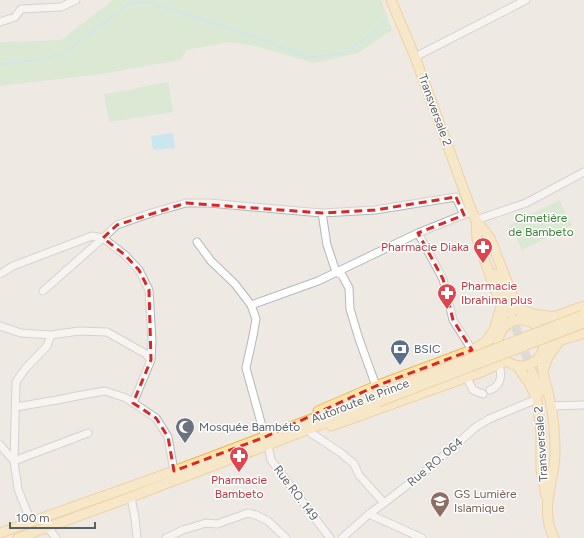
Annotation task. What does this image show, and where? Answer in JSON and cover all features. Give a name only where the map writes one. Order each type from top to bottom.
[{"type":"main road","name":"Transversale 2","points":[[391,0],[415,57],[471,216],[477,239],[501,306],[502,330]]},
{"type":"main road","name":"Transversale 2","points":[[471,216],[490,238],[514,311],[529,322]]},
{"type":"main road","points":[[485,343],[494,330],[501,306]]},
{"type":"main road","points":[[514,311],[553,317]]},
{"type":"main road","points":[[376,395],[472,350],[485,343],[510,323],[518,320],[529,322],[553,317],[584,315]]},
{"type":"main road","name":"Autoroute le Prince","points":[[18,538],[131,497],[376,395],[584,315]]},
{"type":"main road","points":[[267,441],[311,433],[350,420],[466,376],[484,371],[502,363],[517,366],[531,364],[537,360],[542,352],[544,342],[542,334],[538,328],[529,322]]},
{"type":"main road","points":[[502,330],[498,340],[498,348],[502,363],[529,383]]},
{"type":"main road","points":[[542,352],[559,341],[584,333]]},
{"type":"main road","points":[[543,372],[548,357],[559,341]]},
{"type":"main road","name":"Transversale 2","points":[[542,352],[543,372],[551,406],[554,432],[555,455],[547,503],[547,518],[549,528],[554,538]]},
{"type":"main road","name":"Transversale 2","points":[[517,366],[529,383],[537,399],[541,433],[541,470],[547,503]]},
{"type":"main road","points":[[532,372],[540,392],[546,420],[547,503]]},
{"type":"main road","name":"Autoroute le Prince","points":[[0,533],[174,471],[267,441]]},
{"type":"street","points":[[0,22],[15,17],[21,9],[61,7],[76,0]]},
{"type":"street","points":[[415,57],[526,0]]},
{"type":"street","points":[[197,242],[211,261],[235,284],[251,304],[318,281],[418,234],[471,216],[526,203],[584,172]]},
{"type":"street","points":[[43,291],[117,225],[151,213],[186,204],[209,203],[322,213],[375,210],[456,197],[471,216]]},
{"type":"street","points":[[322,213],[327,245],[336,272],[342,275],[349,288],[350,309],[376,395]]},
{"type":"street","points":[[418,234],[443,279],[453,320],[472,350]]},
{"type":"street","points":[[0,274],[14,266],[92,236],[103,238],[125,255],[139,270],[149,290],[152,342],[151,360],[133,403]]},
{"type":"street","name":"Rue RO. 149","points":[[251,304],[256,319],[254,336],[246,368],[271,460],[330,538]]},
{"type":"street","points":[[0,326],[21,333],[51,335],[79,332],[107,332],[146,354],[151,360]]},
{"type":"street","points":[[31,522],[18,488],[14,461],[16,382],[25,369],[47,346],[51,335]]},
{"type":"street","points":[[490,390],[495,388],[499,382],[502,363]]},
{"type":"street","points":[[466,376],[473,390],[483,394]]},
{"type":"street","points":[[16,407],[105,391],[126,398],[156,418],[168,437],[174,471]]},
{"type":"street","name":"Rue RO. 064","points":[[342,538],[369,514],[428,470],[476,427],[489,419],[537,399]]},
{"type":"street","points":[[551,406],[584,405]]},
{"type":"street","points":[[14,461],[88,433]]},
{"type":"street","points":[[311,433],[341,453],[354,464],[359,474],[384,503]]},
{"type":"street","points":[[0,445],[14,461]]},
{"type":"street","points":[[131,497],[137,538]]},
{"type":"street","points":[[166,538],[183,530],[206,523],[217,524],[248,513],[256,514],[268,521],[286,538]]},
{"type":"street","points":[[369,514],[422,538]]},
{"type":"street","points":[[47,527],[56,538]]},
{"type":"highlighted area","points":[[456,197],[464,215],[418,233],[443,279],[453,320],[472,350],[376,386],[265,437],[174,471],[168,437],[156,418],[133,403],[151,360],[149,290],[139,270],[125,255],[103,238],[117,225],[186,203],[322,213],[375,210]]},
{"type":"green space","points":[[113,0],[381,0],[392,30],[358,53],[314,63],[255,46],[229,42],[187,50],[180,60],[102,74],[0,86],[0,42],[61,40]]},
{"type":"green space","points":[[168,82],[173,112],[109,122],[104,94]]},
{"type":"green space","name":"Cimetière de Bambeto","points":[[559,200],[572,225],[522,250],[510,225]]},
{"type":"water","points":[[173,133],[175,148],[153,150],[151,136]]},
{"type":"waterway","points":[[0,64],[44,59],[66,52],[127,5],[136,2],[150,3],[251,35],[307,57],[342,54],[370,35],[387,20]]},
{"type":"tunnel","points":[[511,314],[532,372]]},
{"type":"place","name":"Pharmacie Diaka","points":[[483,264]]},
{"type":"place","name":"Pharmacie Ibrahima plus","points":[[447,310]]},
{"type":"place","name":"BSIC","points":[[400,366]]},
{"type":"place","name":"Mosquée Bambéto","points":[[185,444]]},
{"type":"place","name":"Pharmacie Bambeto","points":[[239,473]]},
{"type":"place","name":"GS Lumière Islamique","points":[[440,518]]}]
